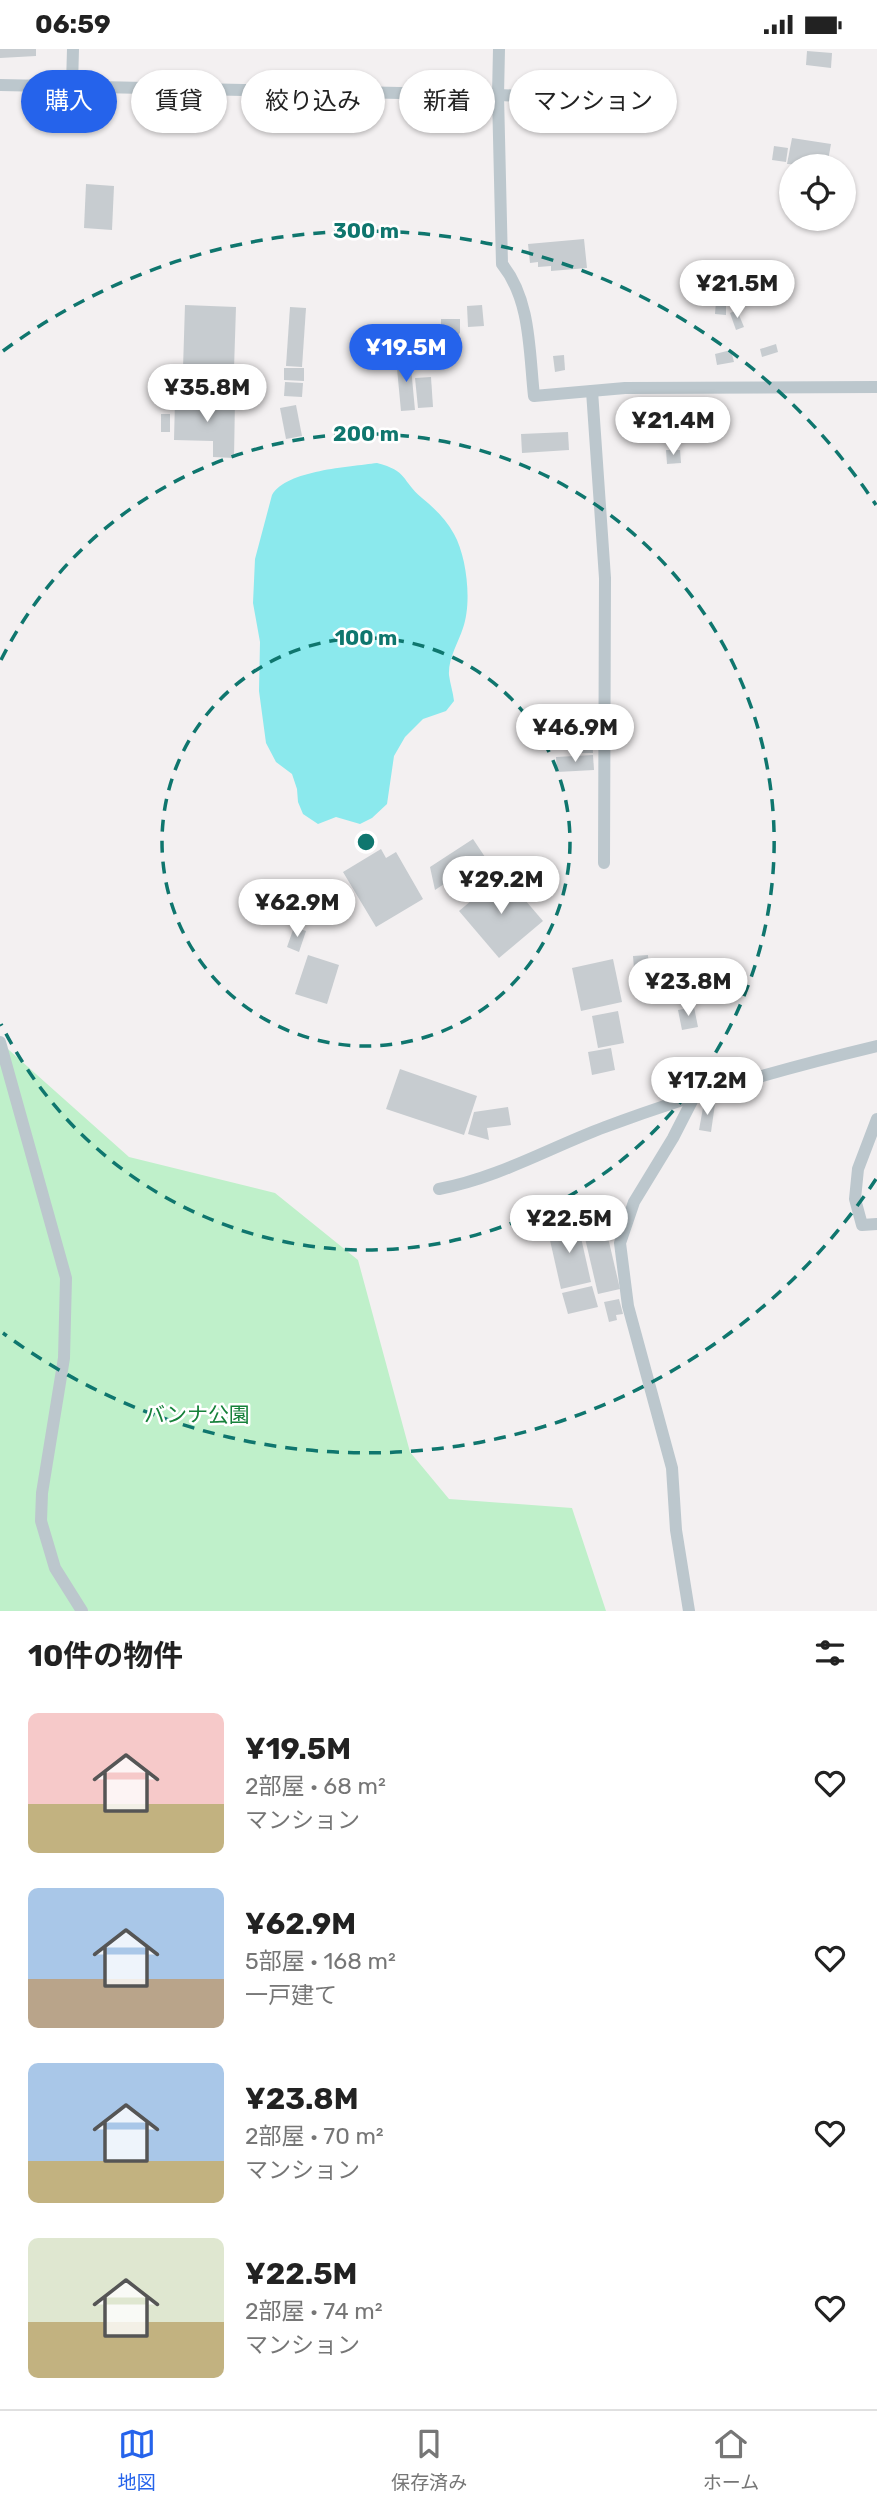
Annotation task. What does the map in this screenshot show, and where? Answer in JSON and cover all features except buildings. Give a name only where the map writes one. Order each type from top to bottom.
[{"type":"street","points":[[72,70],[73,49]]},
{"type":"street","points":[[499,49],[502,264],[519,291],[524,310],[534,396],[625,388],[877,387]]},
{"type":"street","points":[[0,85],[21,85]]},
{"type":"street","points":[[117,86],[509,95]]},
{"type":"street","points":[[592,391],[605,578],[604,863]]},
{"type":"street","points":[[0,1042],[66,1278],[64,1358],[42,1493],[41,1521],[48,1551],[72,1598],[82,1611]]},
{"type":"street","points":[[439,1189],[468,1184],[517,1167],[586,1135],[695,1095],[877,1047]]},
{"type":"street","points":[[690,1611],[676,1530],[672,1468],[628,1306],[620,1243],[634,1202],[673,1138],[695,1095]]},
{"type":"street","points":[[877,1119],[858,1169],[855,1199],[862,1225],[877,1224]]},
{"type":"green space","name":"バンナ公園","points":[[0,1042],[129,1157],[275,1193],[358,1260],[410,1452],[449,1499],[572,1508],[606,1611],[0,1611]]},
{"type":"water","points":[[377,463],[399,473],[415,492],[440,514],[454,534],[462,555],[468,593],[466,618],[449,669],[454,701],[446,711],[423,719],[405,737],[394,756],[387,804],[372,818],[360,824],[336,817],[318,824],[303,814],[292,774],[276,762],[266,743],[259,691],[260,642],[253,603],[255,559],[272,495],[280,487],[291,480],[320,471]]}]
